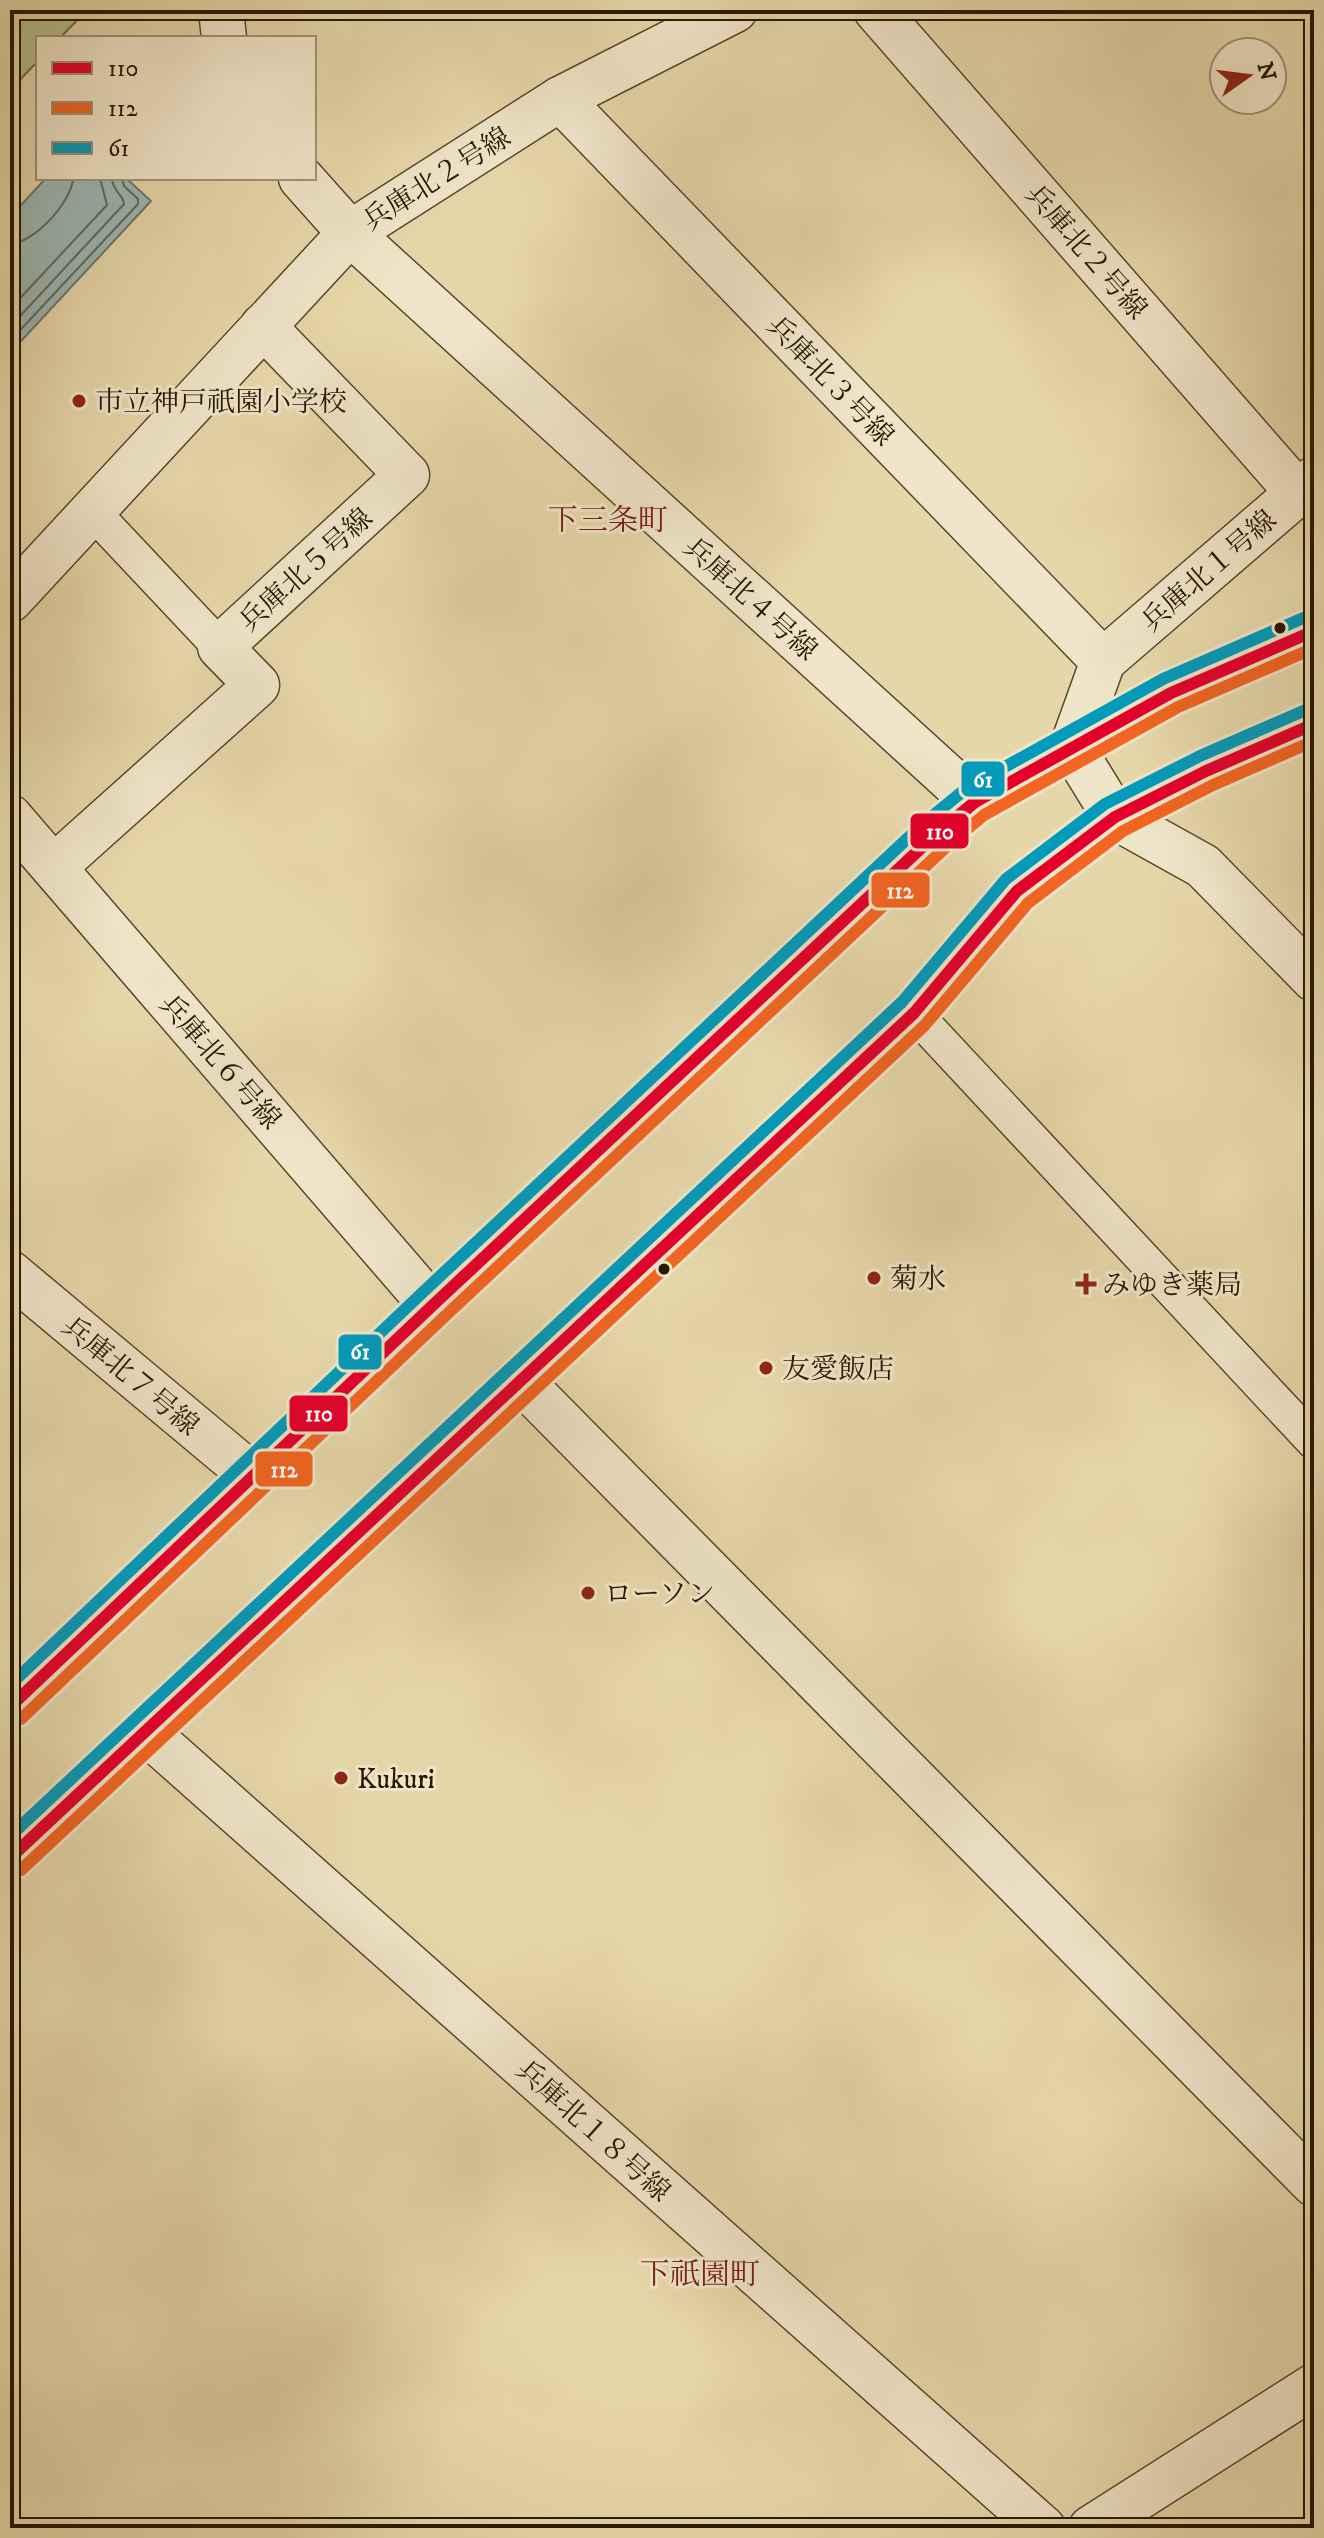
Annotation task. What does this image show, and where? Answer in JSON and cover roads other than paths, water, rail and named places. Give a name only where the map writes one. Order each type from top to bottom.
[{"type":"highway","points":[[10,1707],[935,835],[975,802],[1171,693],[1314,631]]},
{"type":"highway","points":[[10,1858],[914,1013],[1017,891],[1115,817],[1206,771],[1314,724]]},
{"type":"street","points":[[221,10],[224,36]]},
{"type":"street","name":"兵庫北２号線","points":[[10,600],[350,233],[560,99],[735,10]]},
{"type":"street","name":"兵庫北２号線","points":[[876,10],[1306,486]]},
{"type":"street","name":"兵庫北３号線","points":[[560,99],[1103,661]]},
{"type":"street","name":"兵庫北４号線","points":[[303,180],[350,233],[975,802]]},
{"type":"street","name":"兵庫北５号線","points":[[54,867],[257,685],[220,647],[407,475],[263,326]]},
{"type":"street","name":"兵庫北１号線","points":[[1103,661],[1306,486]]},
{"type":"street","points":[[1103,661],[1072,747],[1115,817],[1203,866],[1314,979]]},
{"type":"street","name":"兵庫北６号線","points":[[10,817],[432,1306]]},
{"type":"street","name":"兵庫北７号線","points":[[10,1273],[253,1476]]},
{"type":"street","points":[[522,1382],[1314,2184]]},
{"type":"street","name":"兵庫北１８号線","points":[[146,1732],[1043,2528]]},
{"type":"street","points":[[1091,2528],[1314,2386]]},
{"type":"lane","points":[[92,511],[220,647]]},
{"type":"lane","points":[[914,1013],[1314,1442]]},
{"type":"water","points":[[44,180],[128,180],[151,201],[10,353],[10,217]]},
{"type":"place","name":"市立神戸祇園小学校","points":[[79,401]]},
{"type":"place","name":"菊水","points":[[874,1278]]},
{"type":"place","name":"みゆき薬局","points":[[1086,1284]]},
{"type":"place","name":"友愛飯店","points":[[766,1368]]},
{"type":"place","name":"ローソン","points":[[588,1593]]},
{"type":"place","name":"Kukuri","points":[[341,1778]]},
{"type":"district","name":"下三条町","points":[[608,520]]},
{"type":"district","name":"下祇園町","points":[[700,2274]]}]
